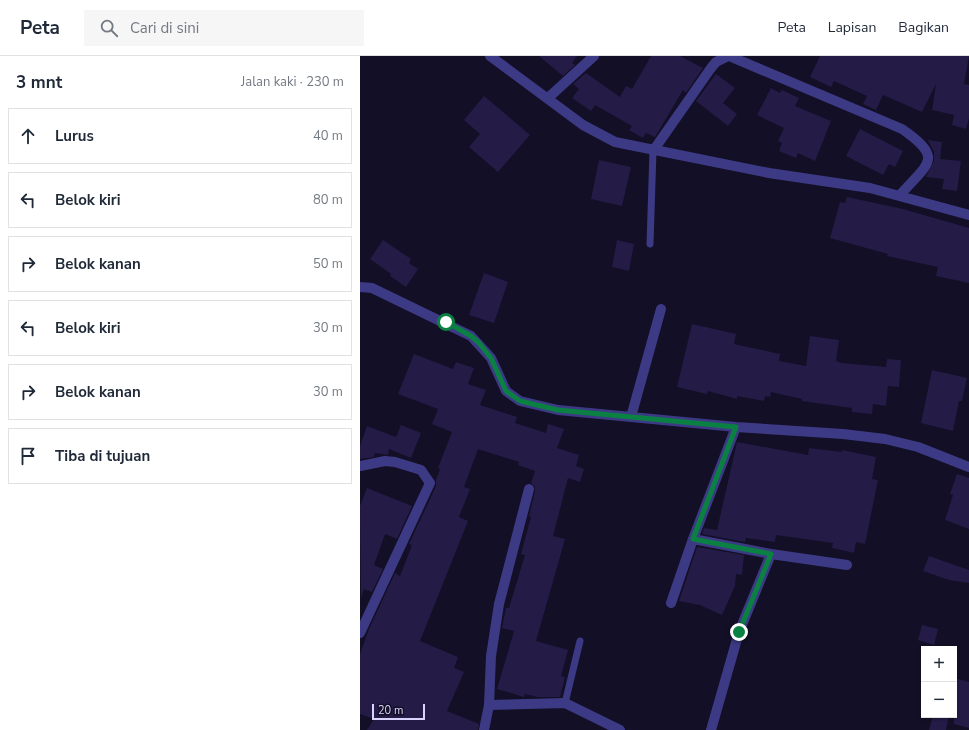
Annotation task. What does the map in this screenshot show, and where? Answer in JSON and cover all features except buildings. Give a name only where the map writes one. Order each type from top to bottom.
[{"type":"street","points":[[490,56],[583,125],[615,142],[653,151],[769,173],[870,188],[969,215]]},
{"type":"street","points":[[548,98],[594,56]]},
{"type":"street","points":[[653,151],[711,68],[716,62],[728,56],[902,130],[918,141],[926,150],[928,164],[900,195]]},
{"type":"street","points":[[361,285],[372,288],[471,336],[491,358],[506,391],[520,401],[558,410],[736,427],[844,434],[885,439],[918,446],[969,467]]},
{"type":"street","points":[[631,417],[662,309]]},
{"type":"street","points":[[671,604],[693,539],[736,427]]},
{"type":"street","points":[[360,466],[384,461],[395,462],[421,470],[430,483],[360,633]]},
{"type":"street","points":[[484,730],[489,705],[491,656],[499,604],[529,488]]},
{"type":"street","points":[[693,539],[771,554],[847,565]]},
{"type":"street","points":[[710,730],[739,632],[771,554]]},
{"type":"street","points":[[489,705],[565,703],[620,730]]},
{"type":"lane","points":[[650,244],[653,151]]},
{"type":"lane","points":[[565,703],[580,641]]},
{"type":"route","points":[[446,322],[471,336],[479,343],[491,358],[506,391],[520,401],[558,410],[736,427],[693,539],[771,554],[739,632]]}]
